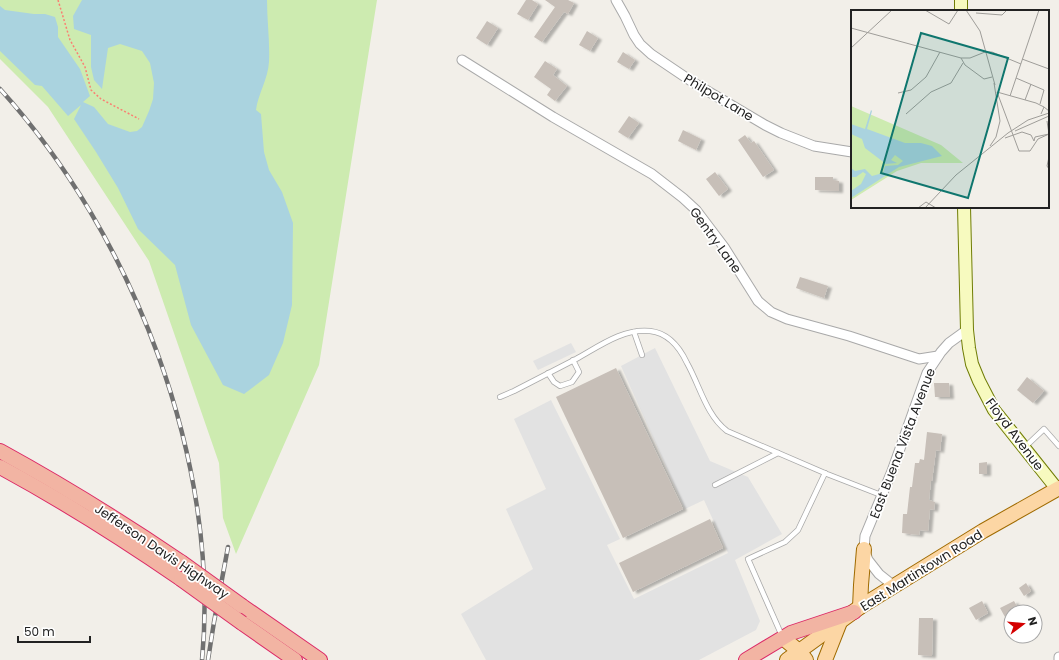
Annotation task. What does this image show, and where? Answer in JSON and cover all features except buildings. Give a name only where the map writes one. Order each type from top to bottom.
[{"type":"highway","name":"Jefferson Davis Highway","points":[[0,451],[57,482],[132,529],[320,660]]},
{"type":"highway","name":"Jefferson Davis Highway","points":[[0,467],[70,506],[129,544],[295,660]]},
{"type":"highway","points":[[746,660],[791,632],[857,610]]},
{"type":"highway","points":[[305,650],[324,660]]},
{"type":"main road","points":[[964,208],[967,330]]},
{"type":"main road","name":"Floyd Avenue","points":[[967,330],[972,364],[978,381],[994,410],[1058,490]]},
{"type":"main road","name":"East Martintown Road","points":[[787,660],[802,657],[840,622],[894,586],[983,532],[1058,490]]},
{"type":"main road","points":[[857,610],[864,549]]},
{"type":"main road","points":[[825,660],[840,622]]},
{"type":"main road","points":[[783,638],[802,657]]},
{"type":"street","name":"Philpot Lane","points":[[616,0],[640,44],[651,54],[694,83],[781,133],[814,146],[851,152]]},
{"type":"street","name":"Gentry Lane","points":[[462,60],[553,117],[652,174],[683,198],[696,210],[710,228],[758,301],[771,312],[787,319],[849,336],[919,359],[938,356]]},
{"type":"street","name":"East Buena Vista Avenue","points":[[864,549],[865,536],[892,471],[922,384],[930,367],[938,356],[949,343],[967,330]]},
{"type":"street","points":[[864,549],[868,560],[879,574],[894,586]]},
{"type":"lane","points":[[500,397],[617,337],[634,332],[649,331],[661,334],[680,350],[696,379],[710,413],[720,426],[734,435],[881,495]]},
{"type":"lane","points":[[634,332],[642,355]]},
{"type":"lane","points":[[548,373],[554,382],[560,386],[572,382],[579,372],[573,360]]},
{"type":"lane","points":[[1024,448],[1044,429],[1059,446]]},
{"type":"lane","points":[[715,485],[778,453]]},
{"type":"lane","points":[[783,638],[748,559],[785,542],[798,530],[825,473]]},
{"type":"path","points":[[58,0],[70,40],[85,68],[91,90],[101,99],[139,118]]},
{"type":"green space","points":[[0,0],[377,0],[319,365],[236,554],[223,518],[219,463],[149,261],[48,107],[0,59]]},
{"type":"shaded area","points":[[571,343],[576,352],[538,370],[533,361]]},
{"type":"shaded area","points":[[655,348],[710,461],[748,477],[782,534],[735,560],[760,621],[756,630],[699,660],[486,660],[461,614],[533,569],[506,509],[546,489],[514,419],[551,400],[620,539],[607,545],[634,599],[728,553],[704,500],[685,509],[621,366]]},
{"type":"water","points":[[82,0],[267,0],[269,62],[267,74],[256,110],[261,114],[264,152],[269,170],[282,192],[293,223],[292,305],[283,343],[269,375],[244,394],[223,385],[191,325],[175,265],[138,229],[118,188],[74,119],[81,105],[68,116],[42,86],[35,85],[0,51],[0,6],[5,10],[45,14],[55,17],[58,27],[58,37],[80,69],[90,96],[83,102],[94,107],[108,124],[130,132],[137,131],[142,127],[153,99],[154,83],[150,63],[142,51],[120,44],[108,48],[102,89],[94,80],[91,67],[91,35],[74,29],[73,16]]},
{"type":"railway","points":[[0,89],[48,147],[90,212],[127,282],[158,355],[182,431],[197,508],[204,585],[202,660]]},
{"type":"railway","points":[[208,660],[228,547]]}]
